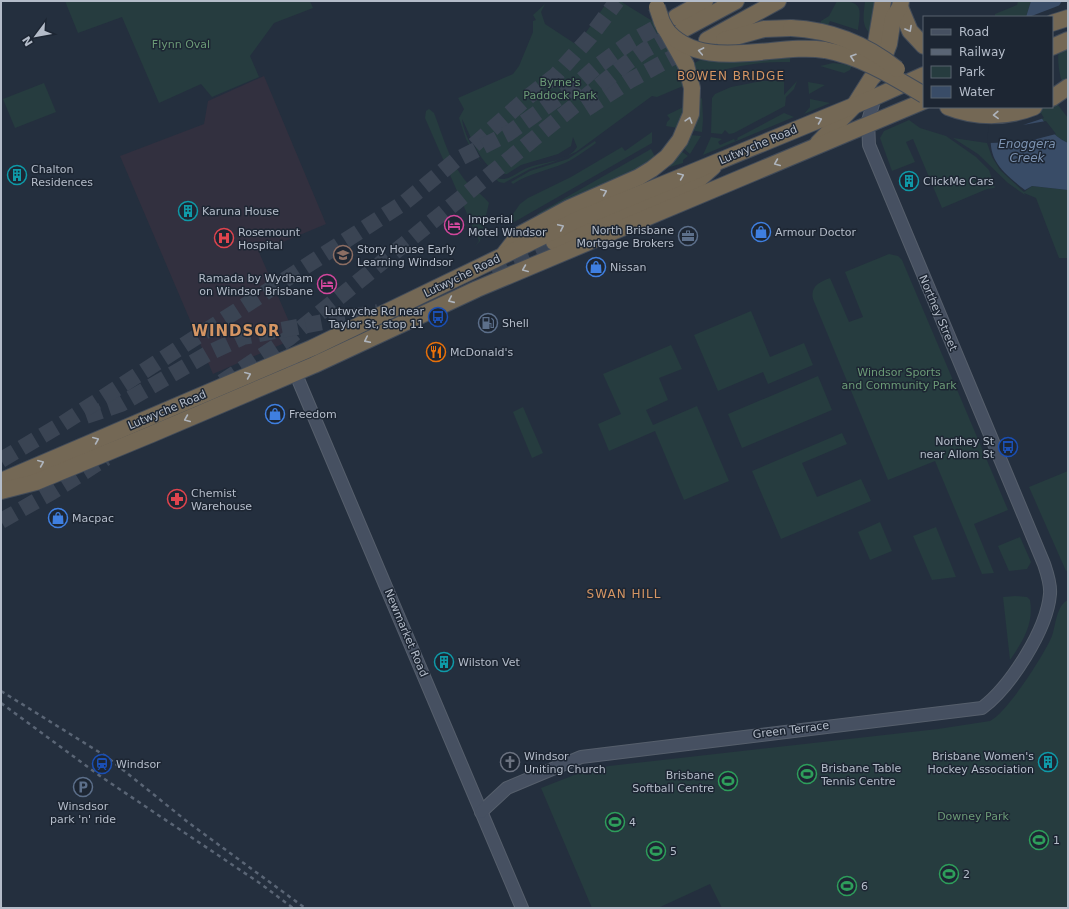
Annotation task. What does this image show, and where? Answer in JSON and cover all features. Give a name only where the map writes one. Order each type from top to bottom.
[{"type":"highway","points":[[502,257],[519,236],[574,205],[639,177],[660,163],[677,144],[684,131],[690,114],[692,88],[674,24],[658,12],[656,1]]},
{"type":"highway","points":[[674,24],[705,1]]},
{"type":"highway","points":[[674,24],[736,1]]},
{"type":"highway","points":[[778,1],[714,40],[764,29],[803,29],[846,38],[883,58],[923,93]]},
{"type":"highway","points":[[871,79],[883,1]]},
{"type":"highway","points":[[813,148],[854,106],[871,79],[882,66],[889,44],[893,18],[901,4]]},
{"type":"highway","points":[[901,4],[910,31],[923,45]]},
{"type":"highway","points":[[1053,24],[1068,18]]},
{"type":"highway","points":[[674,24],[678,42],[699,52],[718,53],[808,49],[841,54],[882,70],[923,93]]},
{"type":"highway","name":"Lutwyche Road","points":[[1,481],[289,358],[581,218],[854,106],[923,75]]},
{"type":"highway","points":[[1053,97],[1068,87]]},
{"type":"highway","name":"Lutwyche Road","points":[[1,491],[36,482],[296,373],[477,289],[923,101]]},
{"type":"highway","points":[[952,108],[969,113],[992,115],[1014,113],[1031,108]]},
{"type":"highway","points":[[554,242],[697,181],[719,162]]},
{"type":"street","name":"Northey Street","points":[[875,97],[867,125],[868,145],[1044,564],[1049,582],[1050,594]]},
{"type":"street","name":"Newmarket Road","points":[[289,358],[522,908]]},
{"type":"street","name":"Green Terrace","points":[[481,812],[507,788],[581,757],[982,708],[994,699],[1035,642],[1050,594]]},
{"type":"shaded area","name":"Rosemount Hospital","points":[[264,76],[326,224],[259,252],[296,338],[213,374],[120,156],[204,124],[208,101]]},
{"type":"green space","name":"Flynn Oval","points":[[65,1],[310,1],[313,8],[274,23],[250,56],[259,77],[212,97],[201,84],[159,103],[122,17],[78,33]]},
{"type":"green space","name":"Byrne's Paddock Park","points":[[608,1],[620,1],[654,22],[679,69],[683,86],[657,97],[652,96],[576,152],[568,156],[577,147],[573,137],[571,146],[558,154],[521,165],[507,174],[498,174],[485,163],[480,156],[462,119],[470,144],[480,161],[466,139],[459,118],[464,109],[458,98],[513,74],[519,66],[533,32],[533,21],[536,20],[533,15],[545,4],[541,12],[545,24],[577,45]]},
{"type":"green space","points":[[837,1],[852,2],[856,4],[860,11],[858,30],[830,21],[828,25],[857,37],[821,24],[821,21],[829,16]]},
{"type":"green space","points":[[865,1],[878,1],[873,35],[864,24]]},
{"type":"green space","points":[[1018,1],[1031,1],[1026,16],[995,16],[995,14],[1017,5]]},
{"type":"green space","points":[[1068,46],[1068,77],[1062,81],[1058,53],[1059,50]]},
{"type":"green space","points":[[790,56],[790,62],[754,64],[731,68],[697,79],[693,64],[700,60],[713,61]]},
{"type":"green space","points":[[833,63],[852,65],[850,70],[844,73],[820,66]]},
{"type":"green space","points":[[762,81],[784,81],[784,95],[797,81],[794,89],[786,97],[785,106],[734,133],[729,134],[725,130],[722,134],[711,133],[712,98],[715,94],[731,87]]},
{"type":"green space","points":[[808,82],[825,85],[809,94]]},
{"type":"green space","points":[[44,83],[56,112],[15,128],[3,99]]},
{"type":"green space","points":[[1053,88],[1058,105],[1068,118],[1068,143],[1057,137],[1042,118],[1037,108],[1053,108]]},
{"type":"green space","points":[[702,98],[702,132],[666,126],[670,119],[667,115]]},
{"type":"green space","points":[[810,99],[830,103],[804,114],[810,107]]},
{"type":"green space","points":[[429,109],[434,113],[446,147],[458,171],[464,179],[489,203],[480,241],[475,246],[479,241],[425,118],[426,111]]},
{"type":"green space","points":[[784,113],[794,117],[703,155],[711,137],[722,139],[718,142],[720,145],[734,139],[735,141],[738,139],[737,138]]},
{"type":"green space","points":[[909,120],[920,128],[946,136],[976,157],[989,170],[995,188],[987,189],[942,208],[913,139],[906,142],[915,162],[892,171],[880,138],[884,131]]},
{"type":"green space","points":[[652,132],[652,143],[509,225],[513,214],[520,204],[528,198],[571,177],[622,147],[625,151]]},
{"type":"green space","points":[[690,135],[701,136],[690,154],[683,148]]},
{"type":"green space","points":[[953,138],[987,143],[992,157],[1000,170],[1024,192],[1032,186],[1068,190],[1068,258],[1059,258],[1036,198],[1024,193],[1025,195],[1008,183],[978,154]]},
{"type":"green space","points":[[595,141],[596,143],[565,163],[525,177],[513,184],[511,182],[530,171],[568,159]]},
{"type":"green space","points":[[651,149],[655,157],[637,170],[538,217],[537,214]]},
{"type":"green space","points":[[681,151],[688,156],[683,160],[683,163],[670,167],[668,164]]},
{"type":"green space","name":"Byrne's Paddock Park","points":[[559,159],[553,162],[530,169],[504,183],[499,182],[483,165],[494,176],[504,179],[511,177],[527,168]]},
{"type":"green space","name":"Windsor Sports and Community Park","points":[[889,254],[898,256],[902,260],[1008,510],[974,524],[994,573],[982,574],[935,461],[888,480],[813,299],[812,295],[814,288],[819,283],[830,278],[849,322],[863,317],[845,272]]},
{"type":"green space","points":[[751,311],[770,357],[804,343],[813,365],[768,384],[763,372],[718,391],[694,335]]},
{"type":"green space","points":[[671,345],[682,369],[659,378],[668,400],[646,410],[653,425],[697,406],[729,481],[684,500],[655,431],[609,451],[598,424],[621,414],[603,374]]},
{"type":"green space","points":[[818,376],[832,410],[742,448],[728,414]]},
{"type":"green space","points":[[523,407],[543,453],[532,458],[513,412]]},
{"type":"green space","points":[[842,433],[847,444],[802,463],[817,497],[861,479],[871,501],[781,539],[752,471]]},
{"type":"green space","points":[[1068,471],[1068,570],[1066,571],[1029,487]]},
{"type":"green space","points":[[880,522],[892,551],[870,560],[858,532]]},
{"type":"green space","points":[[936,527],[956,577],[932,580],[913,536]]},
{"type":"green space","points":[[1020,537],[1031,562],[1027,569],[1009,571],[998,546]]},
{"type":"green space","points":[[1003,597],[1027,597],[1030,600],[1031,609],[1029,625],[1023,639],[1010,660]]},
{"type":"green space","name":"Downey Park","points":[[1068,600],[1068,908],[722,908],[710,884],[658,908],[592,908],[541,788],[582,772],[609,766],[938,729],[990,721],[1006,707],[1024,683],[1048,645],[1059,611]]},
{"type":"water","points":[[1031,1],[1062,1],[1053,16],[1026,16]]},
{"type":"water","name":"Enoggera Creek","points":[[993,108],[1037,108],[1049,128],[1057,137],[1068,143],[1068,190],[1032,186],[1025,190],[1003,171],[997,163],[991,145]]},
{"type":"pier","points":[[1063,4],[1054,29],[1053,16],[1032,16]]},
{"type":"pier","points":[[1041,113],[1044,118],[1023,125],[1046,121],[1056,134],[1025,142],[987,143],[989,122],[1018,120]]},
{"type":"tunnel","points":[[474,145],[528,97],[556,75],[590,37],[617,1]]},
{"type":"tunnel","points":[[1,460],[62,424],[405,202],[456,160],[509,133],[575,86],[596,67],[632,41],[675,17]]},
{"type":"tunnel","points":[[222,382],[289,338],[627,63],[645,50],[681,30]]},
{"type":"tunnel","points":[[586,109],[629,81],[692,47]]},
{"type":"tunnel","points":[[491,269],[554,242]]},
{"type":"tunnel","points":[[86,416],[121,404],[209,353],[243,337],[378,312]]},
{"type":"tunnel","points":[[1,521],[52,492],[106,458]]},
{"type":"railway","points":[[1,691],[107,757],[189,823],[305,908]]},
{"type":"railway","points":[[1,703],[100,776],[261,884],[293,908]]},
{"type":"place","name":"Chalton Residences","points":[[17,175]]},
{"type":"place","name":"ClickMe Cars","points":[[909,181]]},
{"type":"place","name":"Karuna House","points":[[188,211]]},
{"type":"place","name":"Imperial Motel Windsor","points":[[454,225]]},
{"type":"place","name":"Armour Doctor","points":[[761,232]]},
{"type":"place","name":"North Brisbane Mortgage Brokers","points":[[688,236]]},
{"type":"place","name":"Rosemount Hospital","points":[[224,238]]},
{"type":"place","name":"Story House Early Learning Windsor","points":[[343,255]]},
{"type":"place","name":"Nissan","points":[[596,267]]},
{"type":"place","name":"Ramada by Wydham on Windsor Brisbane","points":[[327,284]]},
{"type":"place","name":"Lutwyche Rd near Taylor St, stop 11","points":[[438,317]]},
{"type":"place","name":"Shell","points":[[488,323]]},
{"type":"place","name":"McDonald's","points":[[436,352]]},
{"type":"place","name":"Freedom","points":[[275,414]]},
{"type":"place","name":"Northey St near Allom St","points":[[1008,447]]},
{"type":"place","name":"Chemist Warehouse","points":[[177,499]]},
{"type":"place","name":"Macpac","points":[[58,518]]},
{"type":"place","name":"Wilston Vet","points":[[444,662]]},
{"type":"place","name":"Windsor Uniting Church","points":[[510,762]]},
{"type":"place","name":"Brisbane Women's Hockey Association","points":[[1048,762]]},
{"type":"place","name":"Windsor","points":[[102,764]]},
{"type":"place","name":"Brisbane Table Tennis Centre","points":[[807,774]]},
{"type":"place","name":"Brisbane Softball Centre","points":[[728,781]]},
{"type":"place","name":"Winsdsor park 'n' ride","points":[[83,787]]},
{"type":"place","name":"4","points":[[615,822]]},
{"type":"place","name":"1","points":[[1039,840]]},
{"type":"place","name":"5","points":[[656,851]]},
{"type":"place","name":"2","points":[[949,874]]},
{"type":"place","name":"6","points":[[847,886]]},
{"type":"district","name":"BOWEN BRIDGE","points":[[731,76]]},
{"type":"district","name":"WINDSOR","points":[[236,331]]},
{"type":"district","name":"SWAN HILL","points":[[624,594]]}]
